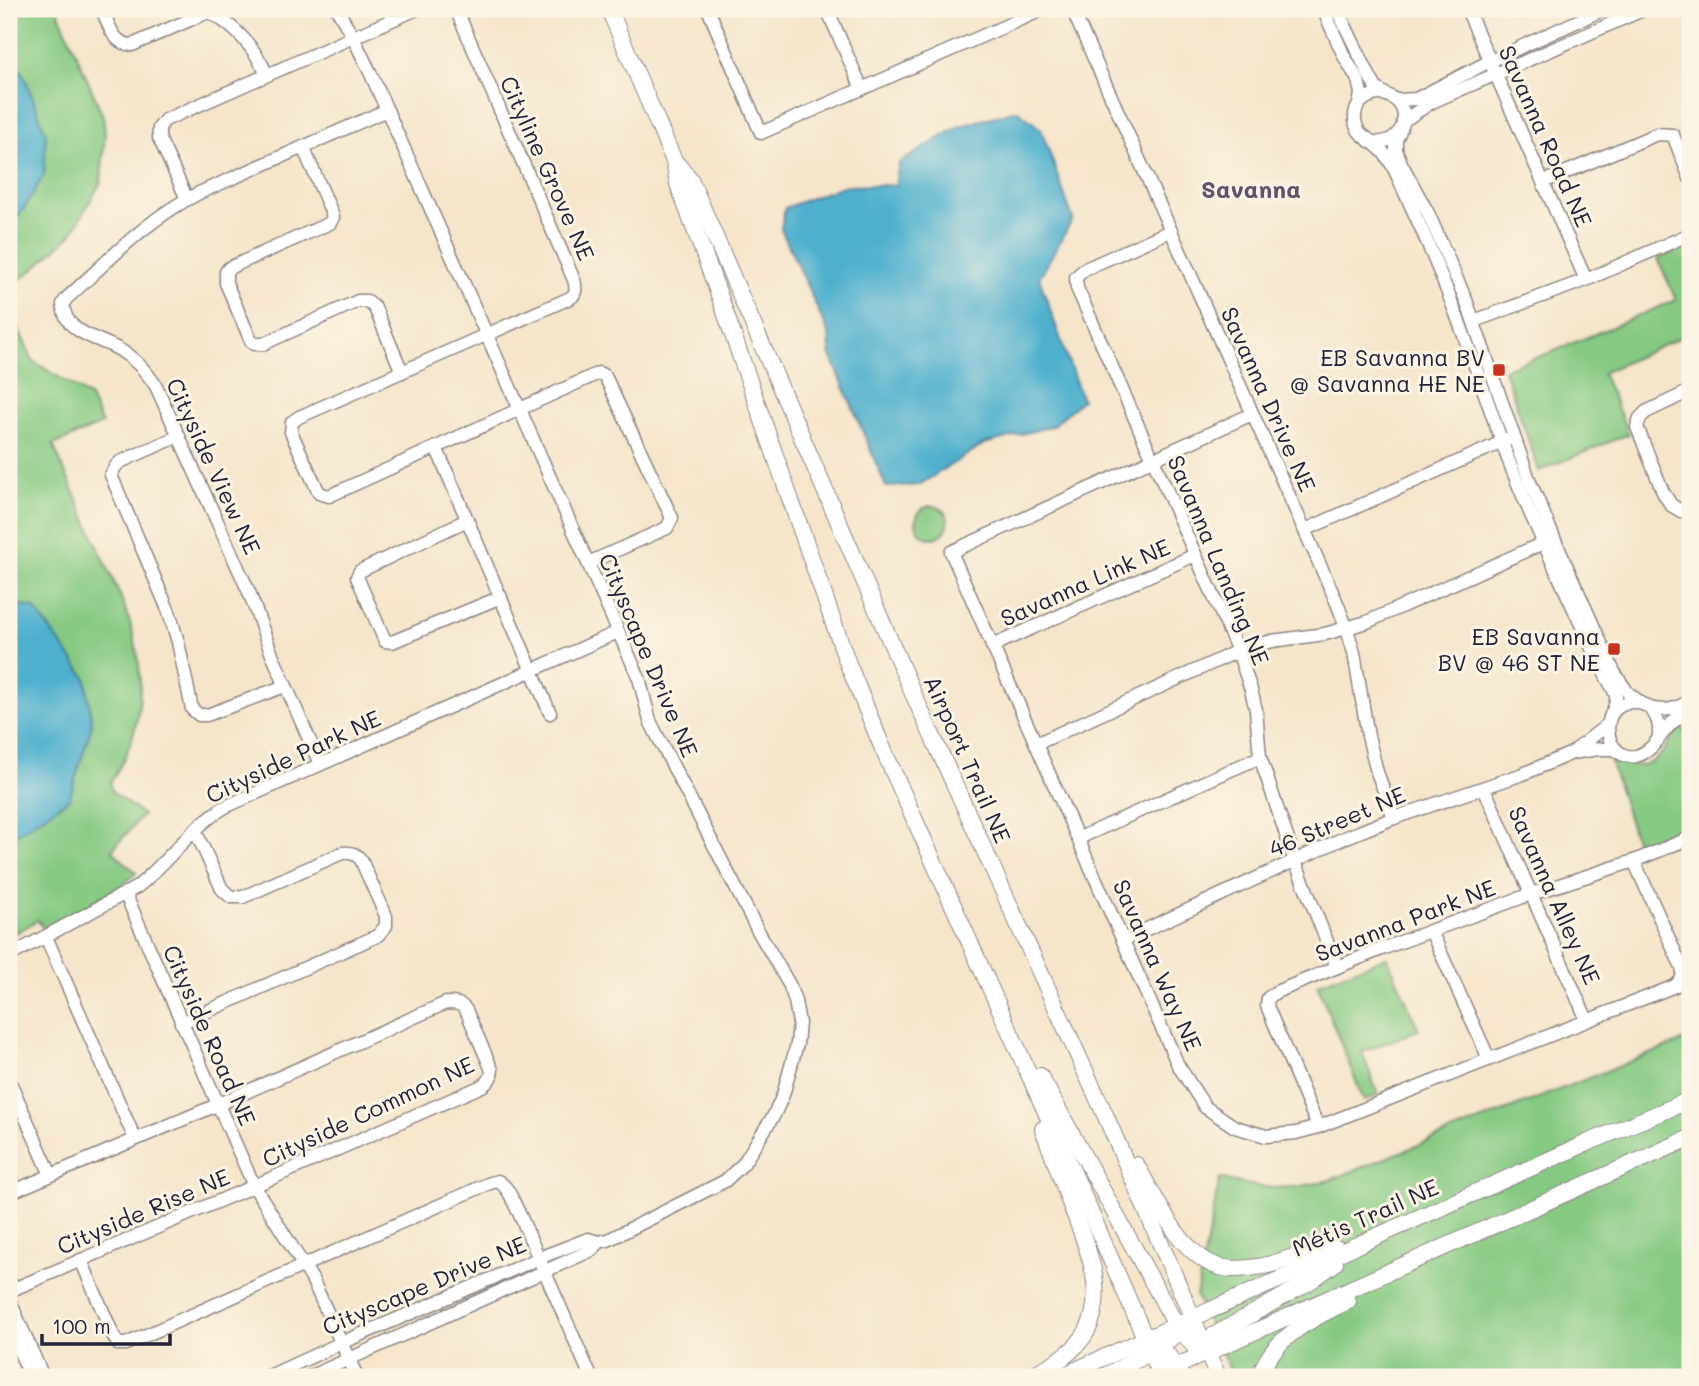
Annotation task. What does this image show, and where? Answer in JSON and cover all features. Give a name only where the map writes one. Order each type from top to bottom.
[{"type":"main road","name":"Airport Trail NE","points":[[608,9],[674,161],[678,184],[848,664],[883,749],[985,976],[1167,1372]]},
{"type":"main road","name":"Airport Trail NE","points":[[674,161],[690,179],[909,685],[1107,1119],[1194,1318],[1201,1347],[1219,1377]]},
{"type":"main road","points":[[985,976],[1179,1328],[1201,1347]]},
{"type":"main road","points":[[985,976],[1081,1232],[1096,1286],[1094,1309],[1081,1339],[1059,1360],[1028,1377]]},
{"type":"main road","name":"Métis Trail NE","points":[[1060,1377],[1153,1345],[1194,1318],[1690,1100]]},
{"type":"main road","points":[[1107,1119],[1152,1191],[1169,1224],[1188,1248],[1220,1267],[1243,1269],[1267,1265],[1302,1254],[1363,1243]]},
{"type":"main road","points":[[1201,1347],[1690,1138]]},
{"type":"main road","points":[[1261,1377],[1269,1358],[1285,1339],[1332,1309],[1551,1207],[1609,1174]]},
{"type":"main road","points":[[1167,1372],[1201,1347],[1309,1282],[1363,1243]]},
{"type":"main road","points":[[1103,1377],[1153,1345]]},
{"type":"street","points":[[102,9],[114,37],[125,45],[132,45],[210,12],[250,46],[267,75]]},
{"type":"street","name":"Cityscape Drive NE","points":[[267,1377],[539,1258],[588,1239],[599,1242],[608,1240],[725,1181],[743,1164],[783,1096],[797,1044],[799,1023],[790,986],[757,929],[657,737],[639,678],[387,110],[337,9]]},
{"type":"street","points":[[187,199],[159,138],[161,124],[165,120],[417,9]]},
{"type":"street","name":"Cityline Grove NE","points":[[436,447],[329,496],[319,493],[291,432],[292,422],[295,420],[573,296],[576,285],[456,9]]},
{"type":"street","points":[[708,9],[761,133],[1044,9]]},
{"type":"street","points":[[827,9],[862,89]]},
{"type":"street","name":"Savanna Drive NE","points":[[1072,9],[1347,629],[1357,665],[1371,748],[1394,818]]},
{"type":"street","points":[[1322,9],[1358,79],[1361,93],[1355,113],[1357,129],[1362,136],[1378,146],[1387,158],[1407,197],[1452,301],[1596,659],[1615,692],[1616,705],[1609,721],[1610,742],[1616,749],[1636,756],[1654,747],[1669,725],[1690,712]]},
{"type":"street","points":[[1338,9],[1377,88],[1402,109],[1396,150],[1428,213],[1474,321],[1508,440]]},
{"type":"street","name":"Savanna Road NE","points":[[1467,9],[1586,281]]},
{"type":"street","points":[[1359,105],[1374,94],[1416,99],[1490,61],[1604,9]]},
{"type":"street","points":[[1369,141],[1388,141],[1432,102],[1645,9]]},
{"type":"street","name":"Cityside View NE","points":[[320,764],[285,686],[254,604],[162,398],[149,375],[120,350],[84,335],[71,323],[64,315],[63,304],[144,228],[175,206],[387,110]]},
{"type":"street","points":[[1543,182],[1657,134],[1672,135],[1690,177]]},
{"type":"street","points":[[303,147],[333,216],[330,223],[229,268],[226,272],[226,284],[251,341],[258,345],[263,344],[358,302],[367,301],[375,308],[402,372]]},
{"type":"street","name":"Savanna Landing NE","points":[[1170,231],[1084,269],[1076,277],[1077,288],[1238,651],[1256,710],[1260,757],[1295,861],[1337,967]]},
{"type":"street","points":[[1474,321],[1586,281],[1690,234]]},
{"type":"street","points":[[551,713],[436,447],[599,373],[606,376],[672,518],[667,528],[588,563]]},
{"type":"street","points":[[1690,391],[1646,412],[1637,427],[1663,492],[1671,505],[1681,511],[1690,508]]},
{"type":"street","name":"Savanna Way NE","points":[[1252,414],[951,552],[1178,1065],[1205,1107],[1235,1127],[1266,1136],[1296,1133],[1318,1127],[1675,986],[1682,979],[1683,970],[1634,861]]},
{"type":"street","points":[[179,436],[120,462],[111,475],[169,611],[192,709],[199,715],[207,715],[285,686]]},
{"type":"street","points":[[1305,530],[1508,440]]},
{"type":"street","points":[[467,520],[360,571],[358,577],[385,640],[392,642],[501,597]]},
{"type":"street","points":[[1036,744],[1238,651],[1272,641],[1347,629],[1367,622],[1549,541]]},
{"type":"street","points":[[1549,541],[1614,672],[1628,693],[1656,715],[1660,732],[1658,740]]},
{"type":"street","name":"Savanna Link NE","points":[[992,646],[1195,555]]},
{"type":"street","name":"Cityside Park NE","points":[[9,956],[125,894],[153,874],[211,815],[225,807],[618,632]]},
{"type":"street","points":[[1609,721],[1616,709],[1624,705],[1633,703],[1661,711],[1690,701]]},
{"type":"street","name":"46 Street NE","points":[[1572,753],[1609,721]]},
{"type":"street","name":"46 Street NE","points":[[1123,940],[1394,818],[1523,774],[1572,753],[1616,749]]},
{"type":"street","points":[[1079,838],[1260,757]]},
{"type":"street","name":"Savanna Alley NE","points":[[1484,788],[1587,1020]]},
{"type":"street","points":[[181,1023],[377,936],[386,926],[386,916],[358,855],[342,853],[243,897],[231,897],[222,889],[195,830]]},
{"type":"street","name":"Savanna Park NE","points":[[1318,1127],[1267,1006],[1268,998],[1276,992],[1337,967],[1531,894],[1634,861],[1690,838]]},
{"type":"street","name":"Cityside Road NE","points":[[125,894],[254,1186],[312,1279],[357,1377]]},
{"type":"street","points":[[1432,931],[1489,1059]]},
{"type":"street","points":[[46,937],[135,1139]]},
{"type":"street","name":"Cityside Common NE","points":[[9,1193],[217,1105],[446,1003],[463,1005],[492,1070],[488,1083],[254,1186]]},
{"type":"street","points":[[9,1080],[51,1175]]},
{"type":"street","points":[[81,1261],[113,1335],[118,1344],[126,1345],[498,1181],[507,1188],[591,1377]]},
{"type":"street","name":"Cityside Rise NE","points":[[9,1291],[254,1186]]},
{"type":"street","name":"Cityscape Drive NE","points":[[309,1377],[592,1250],[599,1242]]},
{"type":"street","points":[[9,1299],[43,1377]]},
{"type":"street","points":[[9,1328],[31,1377]]},
{"type":"green space","points":[[9,9],[57,9],[103,116],[105,133],[101,182],[71,235],[9,287]]},
{"type":"green space","points":[[1690,244],[1690,333],[1602,373],[1629,434],[1539,471],[1504,369],[1676,300],[1658,259]]},
{"type":"green space","points":[[9,308],[33,361],[90,398],[102,424],[53,445],[122,600],[136,647],[140,694],[138,716],[123,761],[110,783],[112,792],[143,815],[112,850],[136,873],[121,886],[44,930],[38,920],[9,937]]},
{"type":"green space","points":[[932,506],[943,511],[948,522],[943,533],[932,538],[921,533],[916,522],[921,511]]},
{"type":"green space","points":[[1683,727],[1690,744],[1690,828],[1638,849],[1610,760],[1628,765],[1647,764],[1658,757]]},
{"type":"green space","points":[[1387,957],[1419,1030],[1362,1052],[1378,1095],[1364,1101],[1317,984]]},
{"type":"green space","points":[[1690,1038],[1690,1377],[1233,1377],[1196,1296],[1220,1178],[1275,1188],[1330,1180]]},
{"type":"water","points":[[9,49],[25,78],[46,134],[44,175],[24,209],[9,226]]},
{"type":"water","points":[[1017,110],[1041,129],[1073,219],[1039,278],[1082,400],[1052,426],[984,444],[919,485],[886,487],[830,353],[829,334],[781,229],[785,208],[843,186],[895,185],[899,163],[960,126]]},
{"type":"water","points":[[9,603],[34,608],[86,678],[92,725],[69,799],[9,839]]},
{"type":"place","name":"EB Savanna BV @ Savanna HE NE","points":[[1499,370]]},
{"type":"place","name":"EB Savanna BV @ 46 ST NE","points":[[1614,649]]},
{"type":"district","name":"Savanna","points":[[1251,188]]}]
